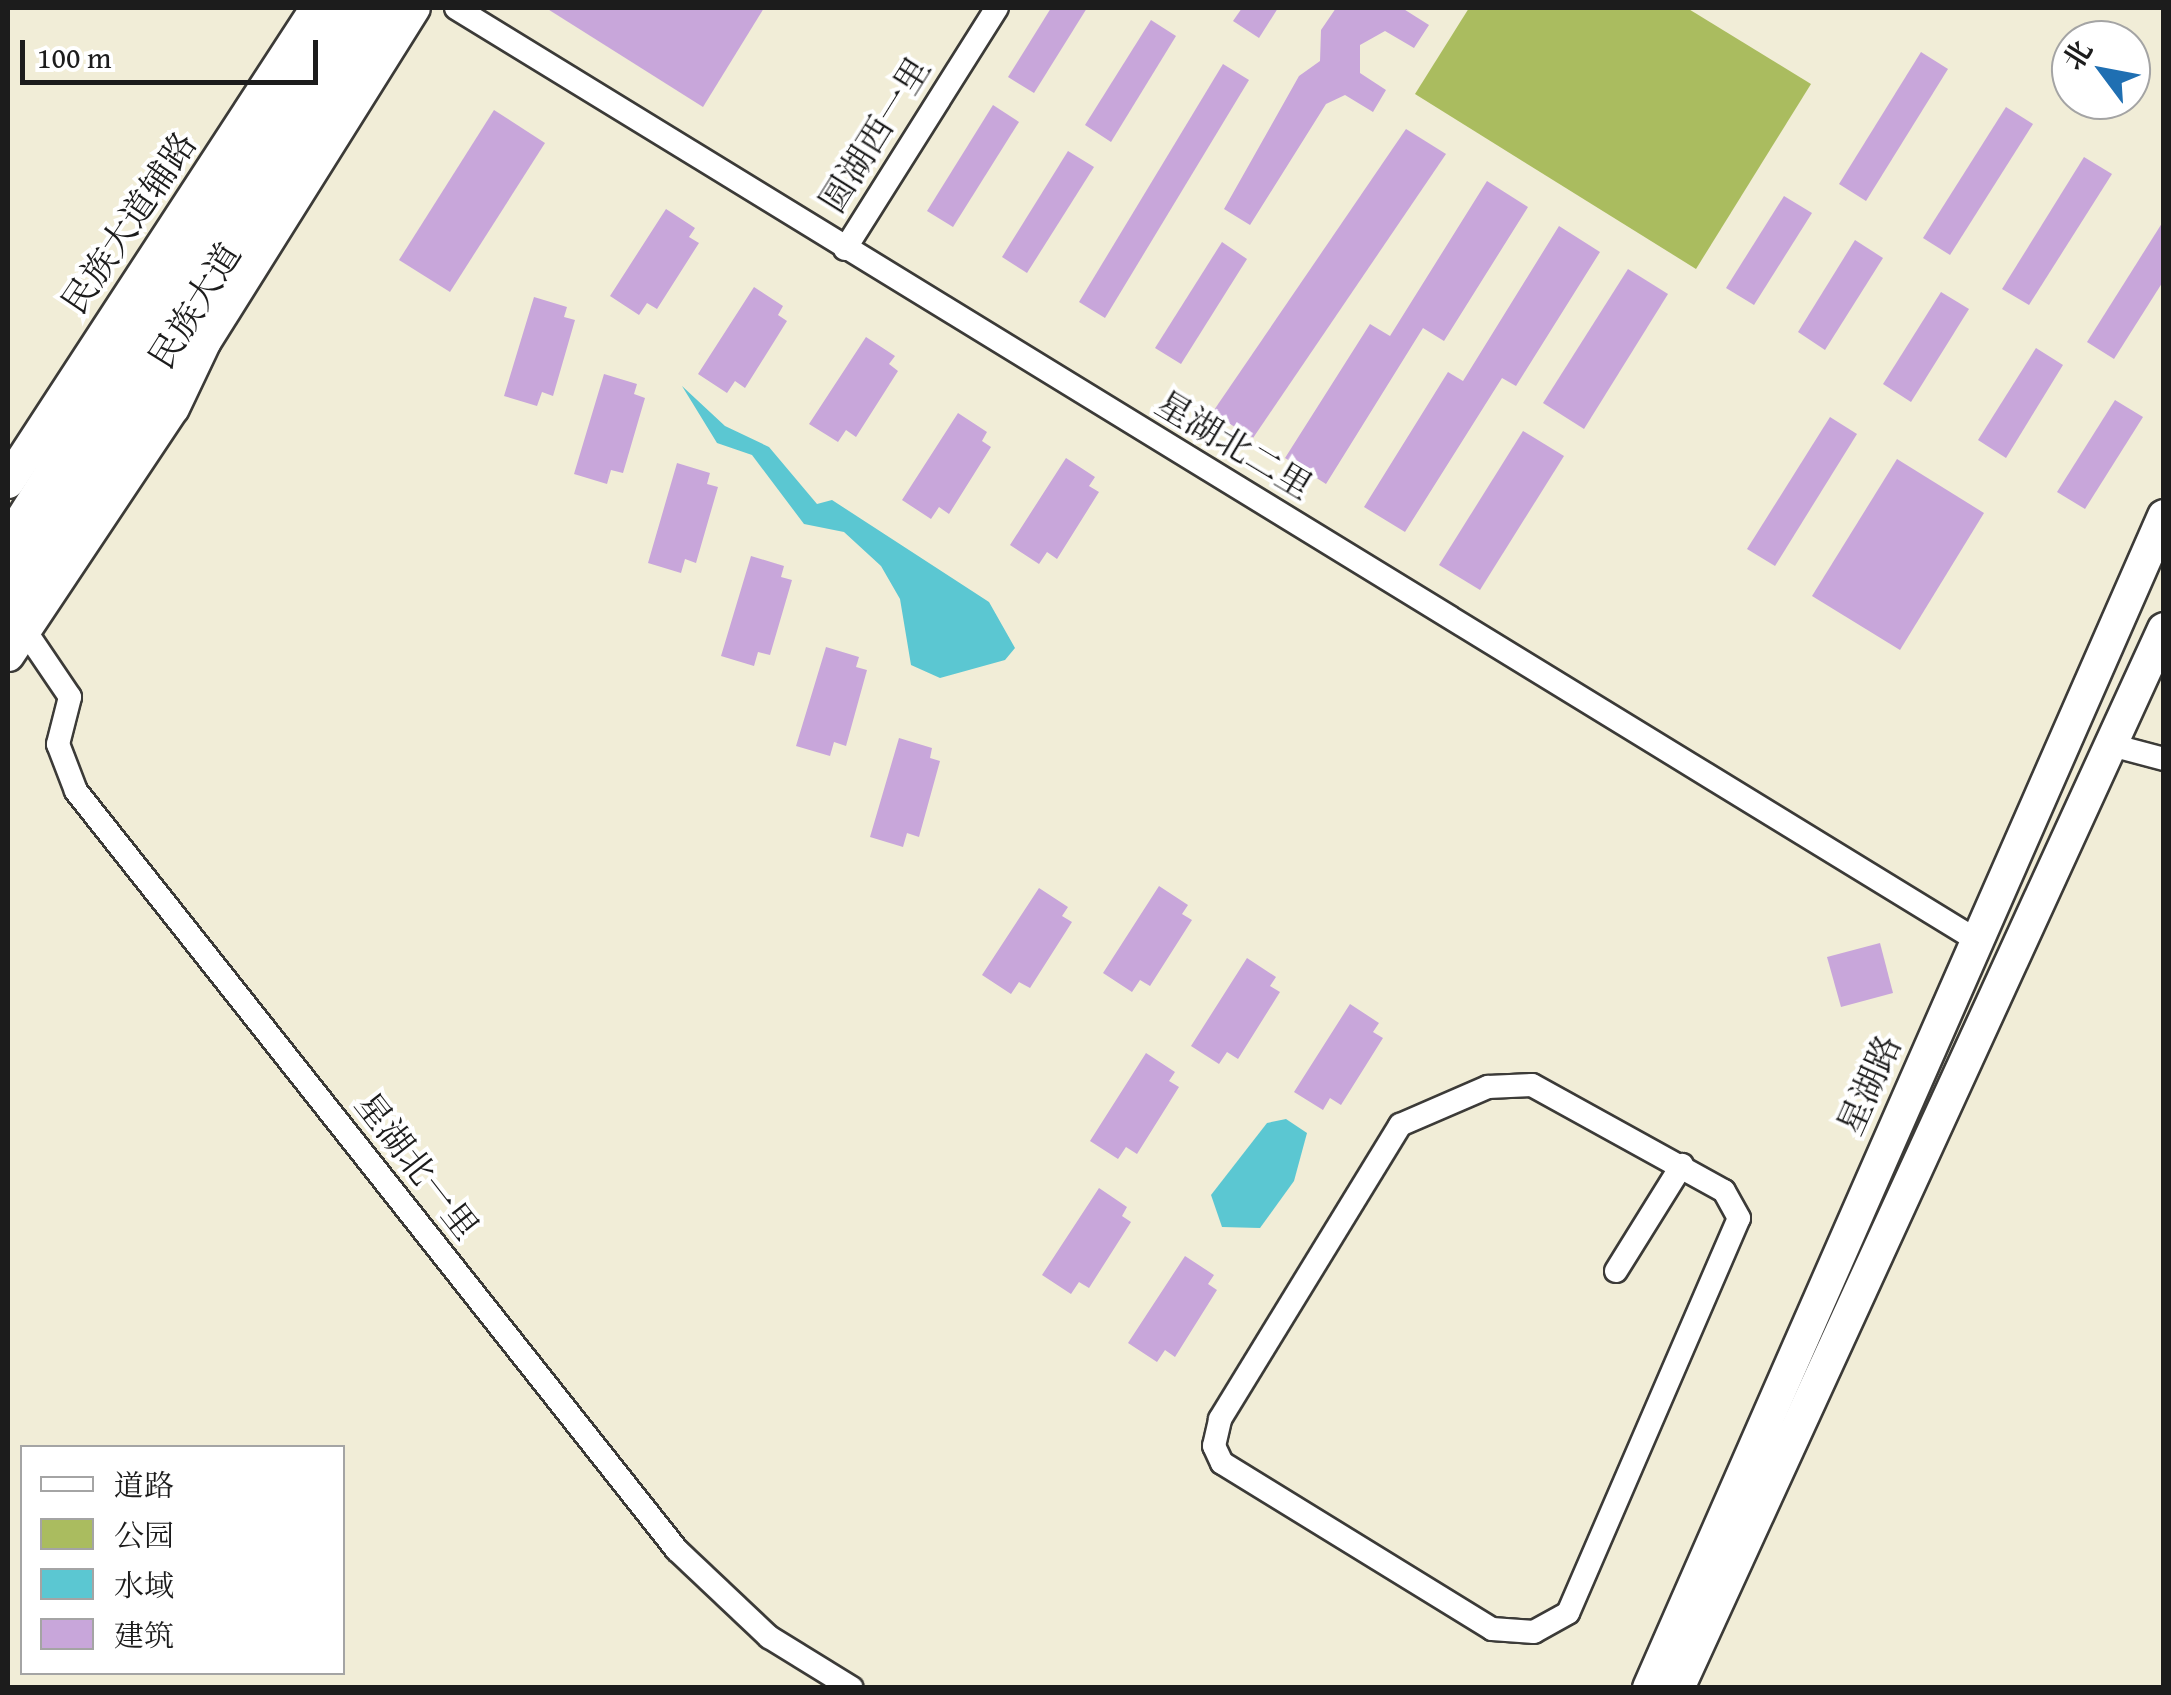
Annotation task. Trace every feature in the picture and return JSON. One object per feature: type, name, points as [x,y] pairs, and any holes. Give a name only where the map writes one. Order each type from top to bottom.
[{"type":"highway","name":"民族大道","points":[[8,549],[372,24]]},
{"type":"highway","name":"民族大道","points":[[13,630],[372,24]]},
{"type":"main road","name":"民族大道辅路","points":[[8,482],[316,8]]},
{"type":"main road","points":[[372,24],[414,8]]},
{"type":"main road","name":"星湖路","points":[[1649,1688],[2164,516]]},
{"type":"main road","points":[[1678,1688],[2164,629]]},
{"type":"street","name":"星湖北二里","points":[[456,8],[1976,940]]},
{"type":"street","name":"圆湖西一里","points":[[845,249],[997,8]]},
{"type":"street","name":"星湖北一里","points":[[13,630],[70,697],[58,744],[76,791],[677,1550],[769,1638],[852,1688]]},
{"type":"street","points":[[2111,745],[2164,759]]},
{"type":"street","points":[[1532,1086],[1682,1165],[1724,1190],[1739,1218],[1568,1613],[1534,1632],[1492,1629],[1222,1463],[1214,1446],[1220,1420],[1400,1125],[1488,1087],[1532,1086]]},
{"type":"street","points":[[1616,1270],[1682,1165]]},
{"type":"green space","points":[[1469,8],[1687,8],[1811,84],[1696,269],[1415,94]]},
{"type":"water","points":[[682,386],[725,426],[769,447],[817,504],[832,500],[989,602],[1015,648],[1005,660],[940,678],[911,665],[900,599],[881,566],[844,532],[804,524],[752,455],[717,443]]},
{"type":"water","points":[[1286,1119],[1307,1133],[1294,1181],[1260,1228],[1222,1227],[1211,1195],[1267,1123]]},
{"type":"building","points":[[546,8],[764,8],[703,107]]},
{"type":"building","points":[[1051,8],[1087,8],[1034,93],[1008,77]]},
{"type":"building","points":[[1242,8],[1278,8],[1259,38],[1233,21]]},
{"type":"building","points":[[1336,8],[1402,8],[1429,25],[1414,48],[1385,31],[1360,45],[1360,73],[1386,90],[1373,112],[1345,95],[1326,104],[1250,225],[1224,209],[1299,76],[1320,61],[1321,30]]},
{"type":"building","points":[[1151,20],[1176,36],[1111,142],[1085,125]]},
{"type":"building","points":[[1921,52],[1948,69],[1866,201],[1839,184]]},
{"type":"building","points":[[1223,64],[1249,80],[1105,318],[1079,302]]},
{"type":"building","points":[[993,105],[1019,122],[953,227],[927,211]]},
{"type":"building","points":[[2006,107],[2033,124],[1950,255],[1923,238]]},
{"type":"building","points":[[494,110],[545,143],[450,292],[399,260]]},
{"type":"building","points":[[1406,129],[1446,154],[1253,438],[1212,413]]},
{"type":"building","points":[[1068,151],[1094,167],[1027,273],[1002,257]]},
{"type":"building","points":[[2084,157],[2112,174],[2029,305],[2002,289]]},
{"type":"building","points":[[1487,181],[1528,207],[1444,341],[1423,328],[1326,484],[1285,458],[1370,324],[1390,336]]},
{"type":"building","points":[[1784,196],[1812,213],[1754,305],[1726,288]]},
{"type":"building","points":[[666,209],[695,228],[689,237],[699,243],[657,309],[647,303],[639,315],[610,296]]},
{"type":"building","points":[[2164,220],[2164,280],[2114,359],[2087,342]]},
{"type":"building","points":[[1559,226],[1600,252],[1516,386],[1502,378],[1405,532],[1364,507],[1448,372],[1463,381]]},
{"type":"building","points":[[1855,240],[1883,258],[1825,350],[1798,332]]},
{"type":"building","points":[[1222,242],[1247,259],[1181,364],[1155,348]]},
{"type":"building","points":[[1628,269],[1668,294],[1584,429],[1543,403]]},
{"type":"building","points":[[754,287],[783,306],[778,315],[787,321],[745,388],[735,381],[727,393],[698,374]]},
{"type":"building","points":[[1941,292],[1969,309],[1911,402],[1883,384]]},
{"type":"building","points":[[534,297],[567,307],[564,317],[575,320],[553,396],[542,392],[537,406],[504,396]]},
{"type":"building","points":[[866,337],[895,356],[889,364],[898,371],[856,437],[846,430],[838,442],[809,424]]},
{"type":"building","points":[[2036,348],[2063,365],[2006,458],[1978,440]]},
{"type":"building","points":[[604,374],[637,384],[634,394],[645,398],[623,473],[611,470],[607,484],[574,474]]},
{"type":"building","points":[[2115,400],[2143,417],[2085,509],[2057,492]]},
{"type":"building","points":[[958,413],[987,432],[982,441],[991,447],[949,514],[939,507],[931,519],[902,500]]},
{"type":"building","points":[[1830,417],[1857,434],[1775,566],[1747,549]]},
{"type":"building","points":[[1523,431],[1564,456],[1480,590],[1439,565]]},
{"type":"building","points":[[1066,458],[1095,477],[1089,486],[1099,492],[1057,559],[1047,552],[1039,564],[1010,545]]},
{"type":"building","points":[[1897,459],[1984,513],[1900,650],[1812,596]]},
{"type":"building","points":[[677,463],[710,473],[707,484],[718,487],[696,563],[685,559],[681,573],[648,563]]},
{"type":"building","points":[[751,556],[784,566],[781,577],[792,580],[770,655],[758,652],[754,666],[721,656]]},
{"type":"building","points":[[826,647],[859,657],[856,667],[867,670],[846,746],[834,742],[830,756],[796,746]]},
{"type":"building","points":[[899,738],[932,748],[930,758],[940,761],[919,837],[907,833],[903,847],[870,837]]},
{"type":"building","points":[[1159,886],[1188,905],[1182,914],[1192,920],[1150,986],[1140,980],[1132,992],[1103,973]]},
{"type":"building","points":[[1039,888],[1068,907],[1062,916],[1072,922],[1030,988],[1019,982],[1011,994],[982,975]]},
{"type":"building","points":[[1880,943],[1893,993],[1841,1007],[1827,957]]},
{"type":"building","points":[[1247,958],[1276,977],[1270,986],[1280,992],[1238,1059],[1227,1052],[1219,1064],[1191,1046]]},
{"type":"building","points":[[1350,1004],[1379,1023],[1373,1032],[1383,1038],[1341,1105],[1330,1098],[1323,1110],[1294,1092]]},
{"type":"building","points":[[1146,1053],[1175,1072],[1169,1081],[1179,1087],[1137,1154],[1126,1147],[1118,1159],[1090,1141]]},
{"type":"building","points":[[1099,1188],[1127,1207],[1122,1216],[1131,1222],[1089,1288],[1079,1282],[1071,1294],[1042,1275]]},
{"type":"building","points":[[1185,1256],[1214,1275],[1208,1284],[1217,1290],[1175,1357],[1165,1350],[1157,1362],[1128,1343]]}]
